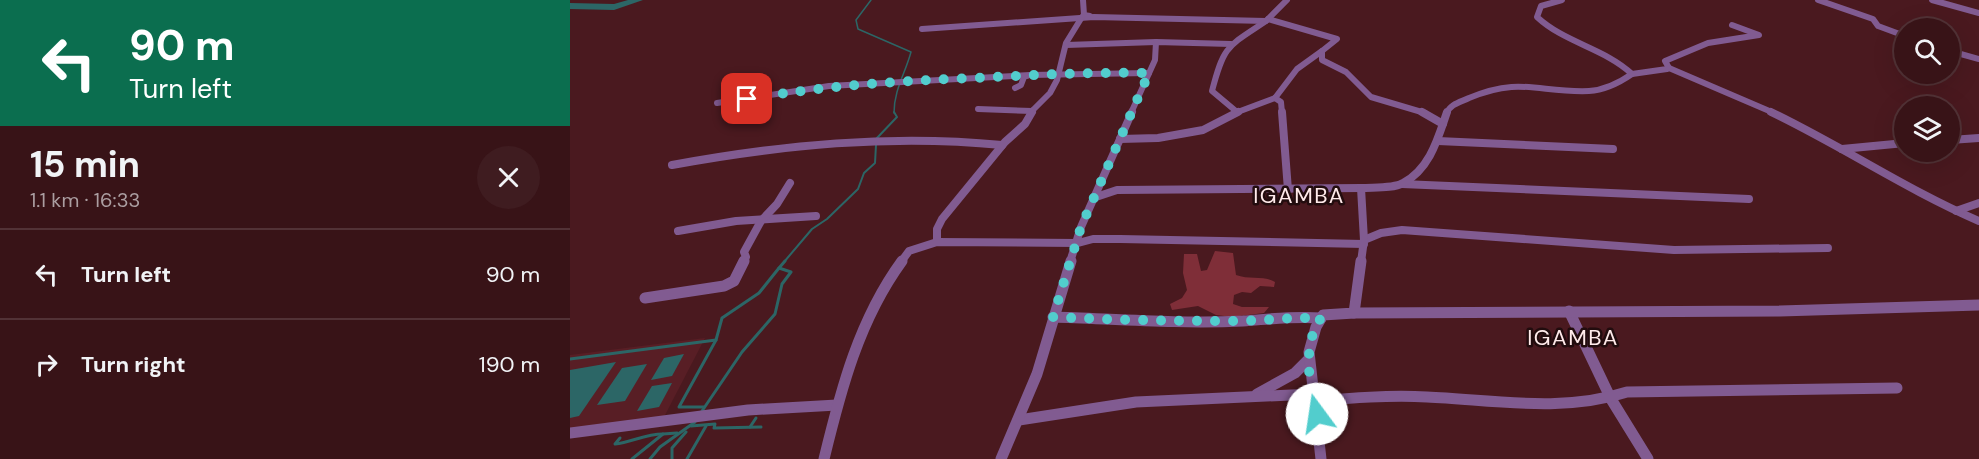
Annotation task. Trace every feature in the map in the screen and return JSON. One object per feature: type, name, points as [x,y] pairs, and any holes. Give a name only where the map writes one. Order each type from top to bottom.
[{"type":"street","points":[[937,242],[937,230],[942,219],[1002,145],[1021,129],[1032,111],[1050,93],[1066,45],[1082,17],[1083,0]]},
{"type":"street","points":[[1237,112],[1212,91],[1221,57],[1231,44],[1267,20],[1287,0]]},
{"type":"street","points":[[1562,0],[1541,6],[1537,17],[1549,28],[1620,65],[1632,74]]},
{"type":"street","points":[[1818,0],[1874,19],[1878,26],[1894,32]]},
{"type":"street","points":[[1932,0],[1979,13]]},
{"type":"street","points":[[922,29],[1082,17],[1267,20],[1337,39],[1297,69],[1275,98],[1237,112],[1203,130],[1186,134],[1120,139]]},
{"type":"street","points":[[1669,68],[1665,61],[1695,47],[1759,35],[1732,25]]},
{"type":"street","points":[[1066,45],[1156,42],[1231,44]]},
{"type":"street","points":[[1001,459],[1038,374],[1081,227],[1155,60],[1156,42]]},
{"type":"street","points":[[1322,51],[1322,60],[1346,72],[1371,97],[1423,112],[1443,124]]},
{"type":"street","points":[[1960,54],[1979,59]]},
{"type":"street","points":[[1402,184],[1429,159],[1453,105],[1502,86],[1532,86],[1589,92],[1618,84],[1632,74],[1669,68],[1741,97],[1979,221]]},
{"type":"street","points":[[717,103],[829,86],[905,80],[1149,73]]},
{"type":"street","points":[[1016,88],[1021,85],[1024,76],[1030,75]]},
{"type":"street","points":[[1275,98],[1281,102],[1288,190]]},
{"type":"street","points":[[978,109],[1032,111]]},
{"type":"street","points":[[672,165],[796,144],[881,138],[933,138],[1002,145]]},
{"type":"street","points":[[1960,139],[1979,138]]},
{"type":"street","points":[[1438,141],[1613,150]]},
{"type":"street","points":[[1842,149],[1894,144]]},
{"type":"street","points":[[645,298],[724,285],[734,281],[746,257],[744,252],[761,221],[777,204],[790,183]]},
{"type":"street","points":[[1100,185],[1117,190],[1288,190],[1361,188],[1402,184],[1749,199]]},
{"type":"street","points":[[1354,313],[1364,242],[1361,188]]},
{"type":"street","points":[[1096,197],[1117,190]]},
{"type":"street","points":[[1956,211],[1979,203]]},
{"type":"street","points":[[678,231],[736,221],[816,216]]},
{"type":"street","points":[[824,459],[837,405],[860,334],[886,283],[909,251],[937,242],[1078,243],[1093,239],[1120,239],[1364,242],[1381,232],[1402,230],[1674,250],[1828,248]]},
{"type":"street","points":[[1320,459],[1309,382],[1309,359],[1315,327],[1323,315],[1569,311],[1780,311],[1979,305]]},
{"type":"street","points":[[1569,311],[1611,399],[1648,459]]},
{"type":"street","points":[[1053,317],[1165,321],[1243,321],[1285,316],[1321,318]]},
{"type":"street","points":[[1247,398],[1268,390],[1295,373],[1309,359]]},
{"type":"street","points":[[1019,420],[1136,402],[1387,396],[1568,403],[1611,399],[1627,392],[1897,388]]},
{"type":"street","points":[[570,433],[748,410],[837,405]]},
{"type":"shaded area","points":[[1215,251],[1233,253],[1236,275],[1275,282],[1274,287],[1260,286],[1251,293],[1242,292],[1234,295],[1233,304],[1242,307],[1269,307],[1264,313],[1232,317],[1216,315],[1198,306],[1172,310],[1170,304],[1182,298],[1187,290],[1183,273],[1184,254],[1197,254],[1201,271],[1207,270]]},
{"type":"shaded area","points":[[705,338],[664,417],[570,430],[570,355]]},
{"type":"water","points":[[684,354],[672,376],[651,380],[664,358]]},
{"type":"water","points":[[616,362],[579,416],[570,418],[570,370]]},
{"type":"water","points":[[647,364],[625,401],[597,405],[622,368]]},
{"type":"water","points":[[672,383],[659,407],[637,411],[652,386]]},
{"type":"waterway","points":[[570,6],[614,7],[638,0]]},
{"type":"waterway","points":[[871,0],[856,20],[858,29],[911,52],[898,89],[894,112]]},
{"type":"waterway","points":[[876,139],[897,117],[894,112]]},
{"type":"waterway","points":[[784,262],[812,229],[827,219],[858,189],[864,173],[875,163],[876,145]]},
{"type":"waterway","points":[[779,268],[785,261]]},
{"type":"waterway","points":[[702,411],[742,352],[775,314],[782,284],[791,272],[779,268]]},
{"type":"waterway","points":[[716,340],[722,318],[759,293],[779,268]]},
{"type":"waterway","points":[[570,359],[716,340]]},
{"type":"waterway","points":[[704,407],[679,407],[716,340]]},
{"type":"waterway","points":[[750,427],[756,418]]},
{"type":"waterway","points":[[650,459],[660,447],[695,422]]},
{"type":"waterway","points":[[691,426],[715,424],[714,428],[761,427]]},
{"type":"waterway","points":[[687,459],[706,426]]},
{"type":"waterway","points":[[672,459],[672,448],[686,432]]},
{"type":"waterway","points":[[663,434],[677,433]]},
{"type":"waterway","points":[[620,438],[615,444],[663,434]]},
{"type":"waterway","points":[[632,459],[663,434]]},
{"type":"district","name":"IGAMBA","points":[[1299,195]]},
{"type":"district","name":"IGAMBA","points":[[1573,337]]},
{"type":"route","points":[[747,99],[829,86],[876,82],[1074,72],[1149,73],[1081,227],[1078,243],[1053,317],[1165,321],[1243,321],[1285,316],[1321,318],[1315,327],[1309,359],[1309,382],[1317,414]]}]
